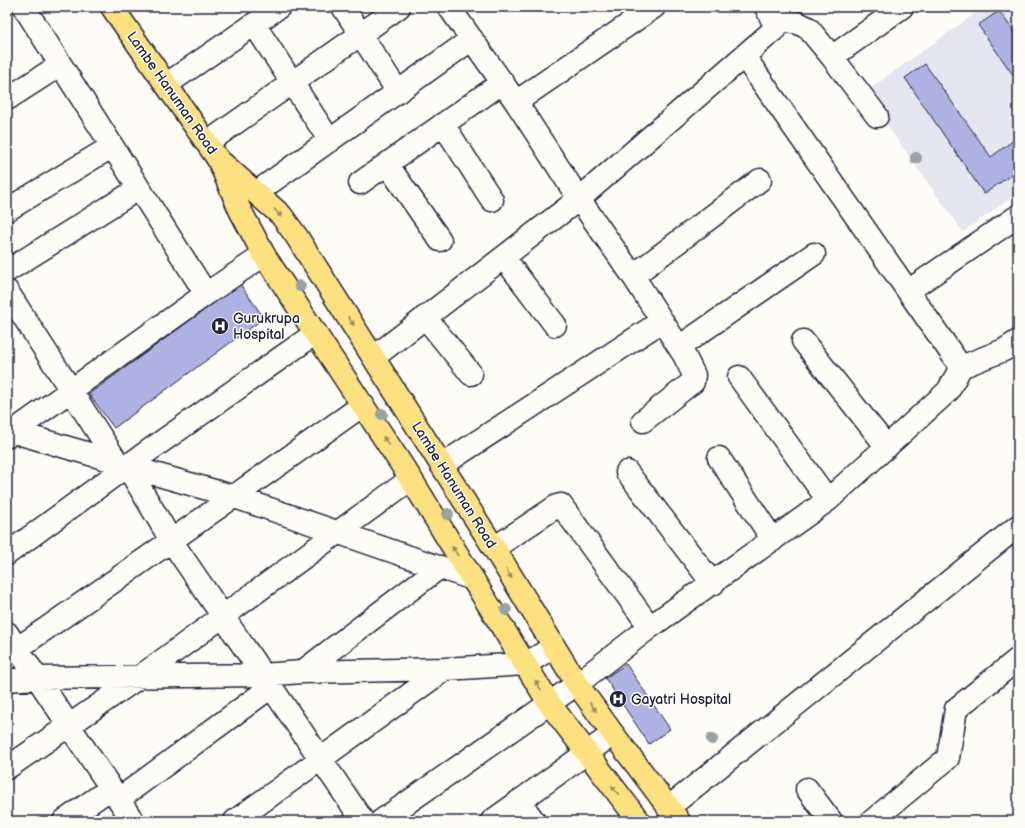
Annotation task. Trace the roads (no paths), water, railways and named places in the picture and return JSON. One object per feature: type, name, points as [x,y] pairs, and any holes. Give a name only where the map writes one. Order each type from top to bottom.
[{"type":"main road","name":"Lambe Hanuman Road","points":[[112,7],[213,151],[240,210],[264,255],[411,478],[550,703],[586,754],[638,821]]},
{"type":"main road","name":"Lambe Hanuman Road","points":[[213,151],[281,215],[297,237],[494,548],[577,684],[674,814]]},
{"type":"street","points":[[24,7],[111,147],[206,294]]},
{"type":"street","points":[[167,84],[279,7]]},
{"type":"street","points":[[343,7],[398,92]]},
{"type":"street","points":[[213,151],[291,82],[399,7]]},
{"type":"street","points":[[516,102],[654,7]]},
{"type":"street","points":[[832,57],[902,7]]},
{"type":"street","points":[[458,10],[472,39],[503,82],[579,199],[633,276],[679,347],[694,375],[693,382],[643,421]]},
{"type":"street","points":[[769,13],[803,25],[832,57],[877,116]]},
{"type":"street","points":[[374,357],[579,199],[744,56],[776,28],[769,13]]},
{"type":"street","points":[[254,24],[330,141]]},
{"type":"street","points":[[257,192],[472,39]]},
{"type":"street","points":[[744,56],[961,367]]},
{"type":"street","points":[[7,99],[60,65]]},
{"type":"street","points":[[360,183],[503,82]]},
{"type":"street","points":[[442,124],[492,200]]},
{"type":"street","points":[[7,210],[111,147]]},
{"type":"street","points":[[386,164],[440,240]]},
{"type":"street","points":[[633,276],[760,180]]},
{"type":"street","points":[[7,270],[138,189]]},
{"type":"street","points":[[908,291],[1018,216]]},
{"type":"street","points":[[679,347],[814,254]]},
{"type":"street","points":[[9,433],[71,391],[206,294],[264,255]]},
{"type":"street","points":[[504,258],[555,325]]},
{"type":"street","points":[[7,291],[71,391],[122,464],[172,542],[363,821]]},
{"type":"street","points":[[425,317],[471,374]]},
{"type":"street","points":[[442,465],[662,321]]},
{"type":"street","points":[[7,554],[122,464],[316,333]]},
{"type":"street","points":[[803,341],[887,446]]},
{"type":"street","points":[[381,821],[577,684],[650,627],[713,584],[828,500],[948,391],[961,367],[1009,348],[1018,341]]},
{"type":"street","points":[[740,377],[828,500]]},
{"type":"street","points":[[133,821],[12,641],[172,542],[232,496],[363,405]]},
{"type":"street","points":[[9,433],[232,496],[473,579]]},
{"type":"street","points":[[719,458],[773,540]]},
{"type":"street","points":[[627,472],[713,584]]},
{"type":"street","points":[[7,768],[141,676],[411,478]]},
{"type":"street","points":[[494,548],[558,506],[562,505],[650,627]]},
{"type":"street","points":[[674,814],[1018,526]]},
{"type":"street","points":[[302,672],[440,567]]},
{"type":"street","points":[[7,680],[141,676],[267,681],[302,672],[445,669],[525,664],[554,647]]},
{"type":"street","points":[[872,821],[894,814],[948,758],[956,710],[1018,659]]},
{"type":"street","points":[[235,821],[445,669]]},
{"type":"street","points":[[64,821],[115,793],[267,681]]},
{"type":"street","points":[[492,821],[613,734]]},
{"type":"street","points":[[807,789],[831,821]]},
{"type":"street","points":[[519,801],[534,821]]},
{"type":"place","name":"Gurukrupa Hospital","points":[[220,326]]},
{"type":"place","name":"Gayatri Hospital","points":[[618,699]]}]
